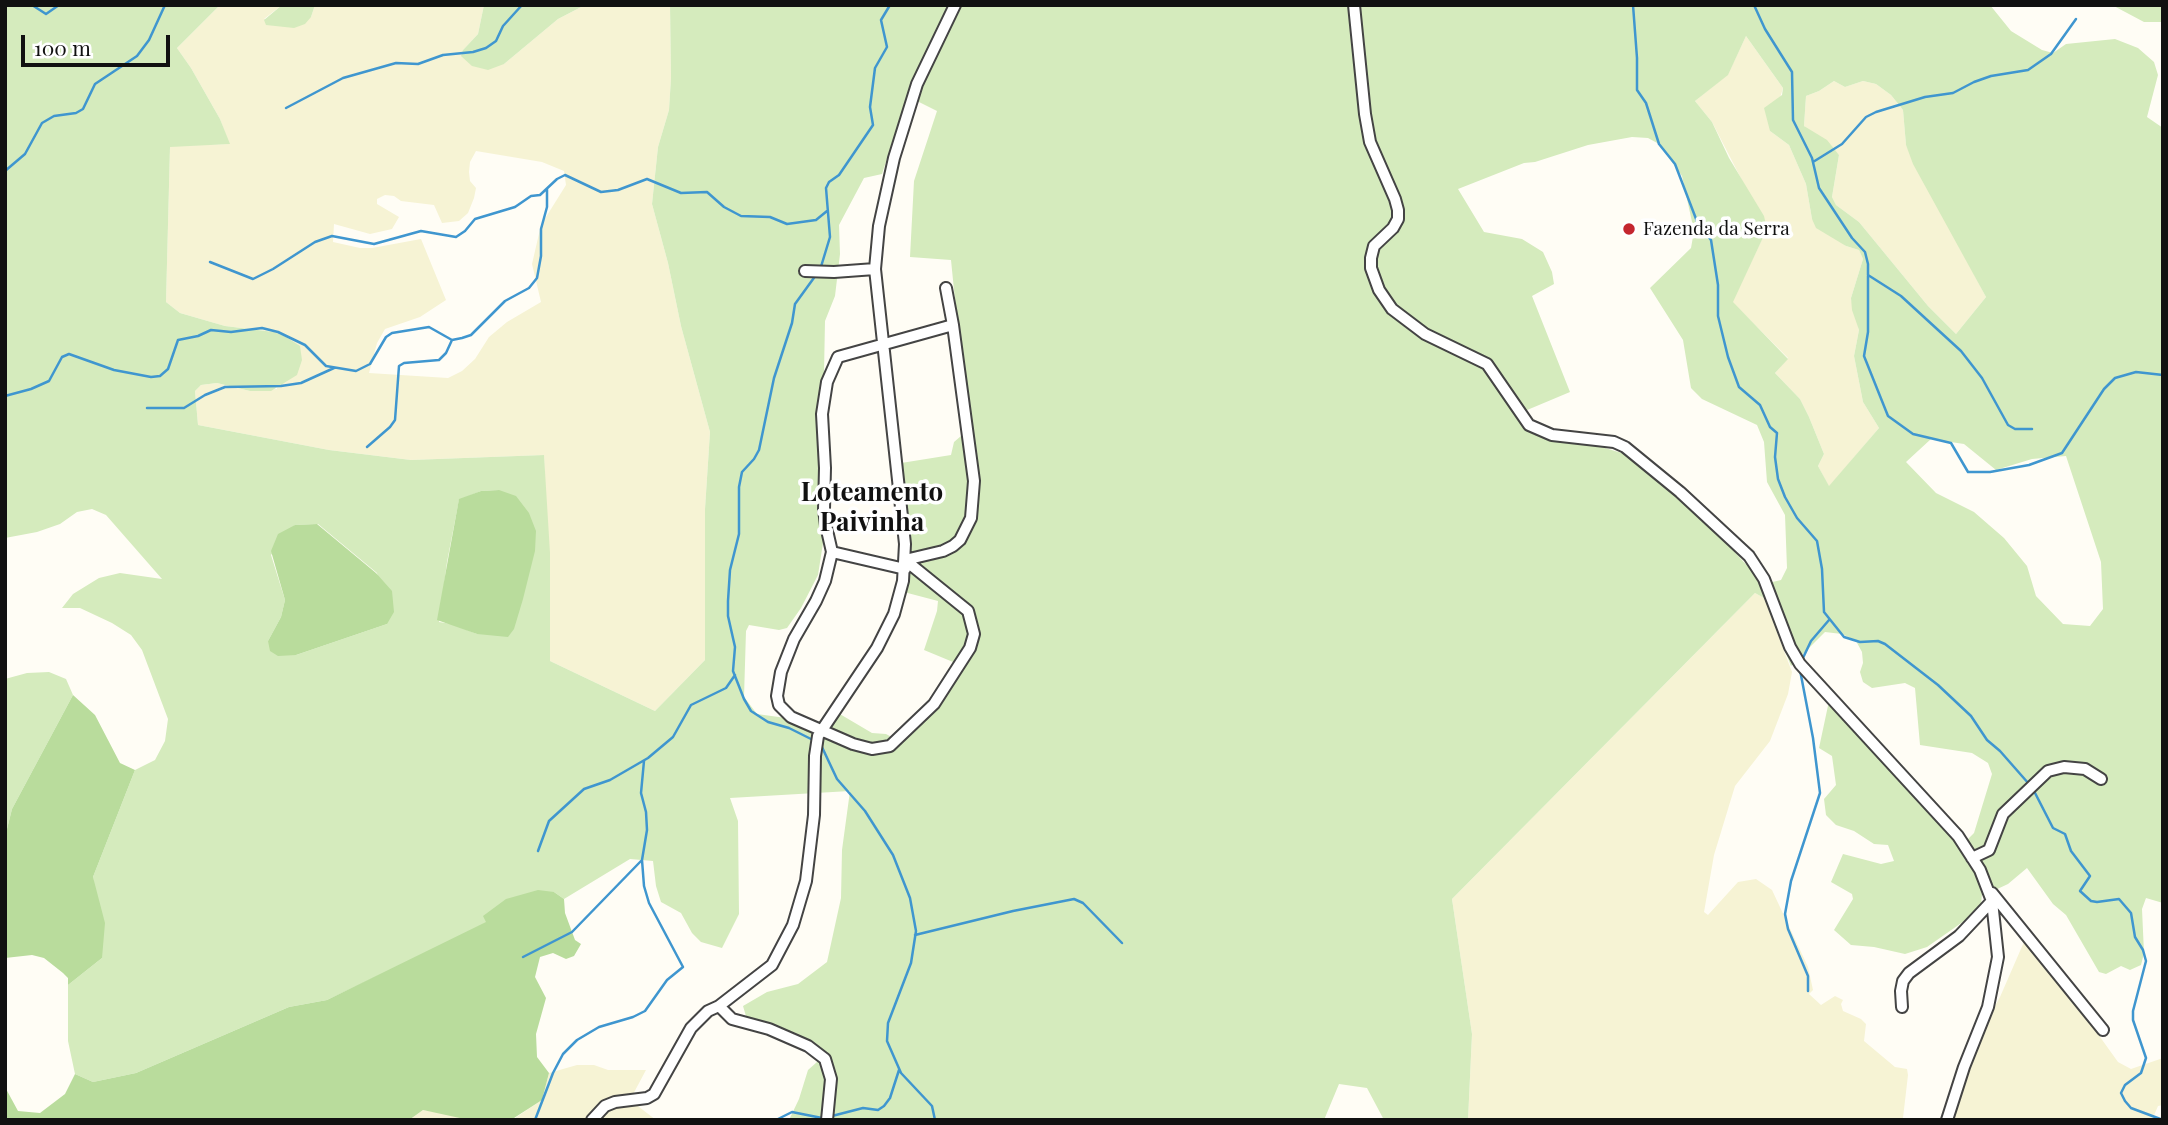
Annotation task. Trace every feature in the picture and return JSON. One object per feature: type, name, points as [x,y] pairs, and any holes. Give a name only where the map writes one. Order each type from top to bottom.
[{"type":"street","points":[[592,1120],[605,1106],[647,1098],[654,1094],[691,1028],[708,1012],[772,965],[793,925],[806,881],[814,815],[815,755],[821,730],[877,648],[894,614],[905,565],[875,269],[879,226],[894,158],[917,84],[955,5]]},
{"type":"street","points":[[1354,5],[1370,142],[1398,210],[1398,219],[1393,228],[1374,246],[1371,258],[1371,268],[1379,290],[1392,309],[1425,334],[1487,364],[1529,425],[1552,435],[1599,439],[1625,447],[1680,492],[1749,556],[1759,568],[1790,647],[1800,664],[1958,836],[1988,888],[2103,1030]]},
{"type":"street","points":[[805,271],[875,269]]},
{"type":"street","points":[[905,565],[953,546],[960,540],[971,518],[974,481],[946,288]]},
{"type":"street","points":[[832,552],[905,565],[968,611],[974,634],[970,648],[934,704],[890,746],[872,749],[853,744],[791,718],[779,705],[777,696],[781,672],[794,639],[825,581],[832,552],[825,526],[825,457],[822,428],[827,382],[838,357],[953,325]]},
{"type":"street","points":[[1972,858],[1989,850],[2003,814],[2048,771],[2064,767],[2085,769],[2101,779]]},
{"type":"street","points":[[1947,1120],[1984,1016],[1995,975],[1997,939],[1988,888]]},
{"type":"street","points":[[1902,1007],[1900,991],[1909,973],[1959,936],[1992,901]]},
{"type":"street","points":[[719,1006],[732,1019],[769,1029],[808,1046],[825,1059],[831,1079],[827,1120]]},
{"type":"shaded area","points":[[220,5],[282,5],[264,19],[311,17],[315,5],[484,5],[478,34],[463,50],[504,64],[558,19],[585,5],[670,5],[669,110],[658,147],[652,204],[710,432],[705,509],[705,660],[655,711],[550,661],[544,455],[411,460],[329,450],[198,425],[195,391],[201,385],[217,383],[250,391],[277,389],[274,332],[225,326],[180,313],[166,302],[170,146],[229,144],[220,119],[177,48]],"holes":[[[476,151],[542,162],[564,171],[566,185],[541,225],[532,264],[541,302],[507,322],[489,337],[475,359],[462,371],[448,378],[369,373],[377,343],[385,329],[420,317],[446,300],[421,239],[360,248],[333,242],[334,224],[370,234],[392,229],[399,217],[377,204],[377,199],[385,195],[394,196],[401,201],[434,205],[442,223],[459,221],[468,213],[474,198],[476,188],[470,181],[469,172],[470,162]]]},
{"type":"shaded area","points":[[1746,36],[1783,88],[1770,131],[1789,145],[1806,184],[1812,219],[1846,246],[1859,250],[1863,259],[1851,298],[1859,330],[1854,356],[1863,402],[1879,428],[1829,487],[1818,466],[1824,454],[1809,417],[1800,399],[1775,373],[1788,358],[1732,302],[1767,229],[1712,122],[1695,101],[1728,74]]},
{"type":"shaded area","points":[[1834,81],[1845,87],[1863,81],[1876,84],[1891,95],[1903,110],[1906,145],[1986,297],[1956,334],[1928,306],[1859,222],[1836,205],[1832,197],[1839,155],[1804,126],[1806,96]]},
{"type":"shaded area","points":[[1755,593],[1764,598],[1792,672],[1788,694],[1770,741],[1735,786],[1714,855],[1704,912],[1708,915],[1738,882],[1756,879],[1772,890],[1808,967],[1813,990],[1809,994],[1821,1005],[1835,996],[1843,1000],[1843,1011],[1866,1024],[1864,1041],[1895,1067],[1907,1069],[1903,1118],[1468,1120],[1472,1034],[1452,899]]},
{"type":"shaded area","points":[[2027,935],[2118,1062],[2131,1069],[2163,1058],[2163,1105],[2158,1106],[2152,1120],[1943,1120],[1976,1040],[2000,997]]},
{"type":"shaded area","points":[[577,1065],[594,1065],[608,1070],[646,1070],[630,1100],[656,1120],[508,1120],[542,1100],[549,1073]]},
{"type":"shaded area","points":[[423,1110],[448,1114],[469,1120],[409,1120]]},
{"type":"green space","points":[[5,5],[220,5],[177,48],[220,119],[230,144],[170,147],[166,302],[180,313],[225,326],[274,332],[286,337],[300,346],[302,360],[297,375],[271,391],[250,391],[217,383],[201,385],[195,391],[198,425],[329,450],[411,460],[544,455],[550,553],[550,661],[655,711],[705,660],[705,509],[710,432],[652,204],[658,147],[669,110],[670,5],[1990,5],[2011,31],[2042,50],[2053,53],[2066,44],[2115,39],[2138,48],[2154,62],[2158,75],[2147,117],[2163,128],[2163,903],[2146,898],[2142,909],[2144,953],[2141,965],[2130,970],[2121,966],[2106,974],[2099,972],[2066,915],[2053,904],[2027,868],[2008,884],[1993,891],[1964,843],[1974,833],[1992,774],[1988,763],[1972,753],[1920,745],[1915,688],[1905,683],[1872,688],[1863,682],[1860,672],[1862,652],[1856,641],[1842,634],[1825,632],[1791,666],[1764,598],[1755,593],[1452,899],[1472,1034],[1468,1120],[1384,1120],[1367,1088],[1339,1084],[1324,1120],[789,1120],[808,1070],[817,1062],[817,1051],[748,1023],[743,1006],[767,992],[798,984],[827,962],[841,898],[842,850],[850,791],[730,798],[738,821],[739,914],[722,948],[701,942],[692,933],[681,913],[661,902],[653,861],[630,859],[564,899],[554,892],[327,1000],[289,1007],[136,1073],[93,1082],[75,1074],[68,1041],[68,985],[102,958],[93,877],[135,770],[155,760],[165,741],[168,719],[142,650],[131,635],[80,608],[62,608],[73,594],[99,578],[120,573],[162,579],[106,515],[92,509],[77,512],[60,524],[37,532],[5,538]],"holes":[[[1746,36],[1783,88],[1782,95],[1764,108],[1770,131],[1789,145],[1806,184],[1816,228],[1846,246],[1859,250],[1863,259],[1851,298],[1859,330],[1854,356],[1863,402],[1879,428],[1829,486],[1818,466],[1824,454],[1809,417],[1800,399],[1775,373],[1788,359],[1733,302],[1767,229],[1764,216],[1729,158],[1712,122],[1695,101],[1728,75]],[[1834,81],[1845,87],[1863,81],[1876,84],[1891,95],[1903,110],[1906,145],[1913,164],[1986,297],[1956,334],[1928,306],[1859,222],[1836,205],[1832,197],[1839,155],[1827,140],[1804,126],[1806,96]],[[907,96],[937,111],[914,181],[910,257],[951,260],[968,430],[954,442],[951,455],[895,464],[902,521],[900,591],[938,601],[924,650],[953,662],[929,708],[901,742],[886,734],[872,733],[833,710],[815,728],[793,719],[757,714],[744,697],[746,631],[749,625],[779,630],[787,628],[818,575],[828,511],[825,321],[835,296],[840,254],[839,225],[864,178],[882,174]],[[1632,137],[1648,138],[1659,144],[1682,176],[1694,231],[1691,248],[1650,288],[1683,340],[1691,388],[1702,399],[1757,425],[1764,442],[1767,482],[1785,515],[1787,568],[1781,580],[1764,584],[1707,522],[1625,454],[1585,442],[1530,431],[1520,413],[1570,392],[1532,296],[1554,284],[1552,272],[1543,252],[1522,239],[1484,232],[1458,189],[1524,163],[1588,145]],[[1931,439],[1964,444],[1996,470],[2032,459],[2066,456],[2101,562],[2103,609],[2090,626],[2063,624],[2036,596],[2027,566],[2004,538],[1974,512],[1936,493],[1906,462]],[[499,490],[477,634],[439,622],[459,500],[481,491]],[[318,524],[377,573],[387,624],[296,655],[268,641],[281,617],[285,600],[271,555],[295,525]]]},
{"type":"green space","points":[[282,5],[315,5],[305,24],[294,28],[266,25],[264,20]]},
{"type":"green space","points":[[484,5],[585,5],[558,19],[504,64],[488,70],[472,66],[461,56],[478,34]]},
{"type":"green space","points":[[2112,5],[2163,5],[2163,22],[2144,22]]},
{"type":"green space","points":[[499,490],[516,496],[529,513],[536,531],[535,551],[523,599],[514,629],[508,637],[477,634],[437,620],[459,499],[481,491]]},
{"type":"green space","points":[[317,524],[376,573],[392,591],[394,612],[387,624],[296,655],[278,656],[270,651],[268,641],[281,617],[285,600],[271,551],[278,534],[295,525]]},
{"type":"green space","points":[[49,672],[66,679],[73,695],[12,809],[5,837],[5,679],[27,673]]},
{"type":"green space","points":[[73,695],[95,715],[120,763],[135,770],[93,877],[105,923],[102,958],[68,985],[68,978],[44,958],[32,955],[5,958],[5,837],[12,809]]},
{"type":"green space","points":[[1829,701],[1960,847],[1976,874],[1982,894],[1977,912],[1927,947],[1905,954],[1851,945],[1834,930],[1853,899],[1852,894],[1831,882],[1843,854],[1881,864],[1894,861],[1888,845],[1874,844],[1854,831],[1836,825],[1826,815],[1824,799],[1836,785],[1832,756],[1819,748]]},
{"type":"green space","points":[[538,890],[554,892],[564,899],[565,913],[575,940],[581,944],[574,956],[566,959],[553,953],[540,957],[535,977],[546,998],[536,1034],[537,1057],[549,1073],[542,1100],[514,1118],[469,1120],[423,1110],[409,1120],[5,1120],[5,1087],[18,1111],[40,1113],[65,1094],[75,1074],[93,1082],[136,1073],[289,1007],[327,1000],[486,922],[483,916],[506,899]]},
{"type":"waterway","points":[[32,5],[46,14],[59,5]]},
{"type":"waterway","points":[[5,171],[25,154],[42,123],[54,116],[76,113],[83,109],[95,84],[137,56],[149,40],[165,5]]},
{"type":"waterway","points":[[286,108],[343,78],[396,63],[418,64],[443,55],[486,48],[496,41],[503,26],[522,5]]},
{"type":"waterway","points":[[820,270],[830,237],[826,188],[829,182],[839,175],[873,125],[870,107],[875,68],[887,47],[881,20],[890,5]]},
{"type":"waterway","points":[[1633,5],[1637,90],[1646,103],[1659,144],[1675,164],[1698,224],[1711,240],[1718,285],[1718,316],[1728,357],[1739,387],[1760,405],[1770,427],[1777,433],[1775,457],[1778,479],[1797,518],[1817,541],[1822,569],[1824,612],[1844,637],[1860,642],[1878,641],[1885,644],[1938,685],[1971,716],[1987,740],[2029,784]]},
{"type":"waterway","points":[[1754,5],[1765,29],[1792,72],[1793,120],[1812,158],[1819,188],[1852,238],[1865,252],[1868,264],[1868,332],[1864,356],[1888,416],[1913,434],[1951,443],[1968,472],[1990,472],[2029,465],[2062,453],[2104,389],[2115,378],[2136,372],[2163,375]]},
{"type":"waterway","points":[[1813,162],[1842,144],[1866,117],[1876,112],[1925,97],[1953,93],[1991,76],[2028,70],[2051,54],[2076,19]]},
{"type":"waterway","points":[[210,262],[253,279],[315,242],[332,236],[374,244],[421,231],[456,237],[475,219],[515,207],[531,196],[540,195],[565,175],[601,192],[618,190],[647,179],[681,193],[707,192],[724,207],[741,216],[770,217],[787,224],[816,220],[827,211]]},
{"type":"waterway","points":[[5,396],[49,381],[62,357],[69,354],[114,370],[151,377],[160,376],[168,369],[178,340],[211,330],[231,332],[262,328],[278,332],[305,345],[326,366],[356,371],[370,364],[386,337],[392,333],[429,327],[452,340],[471,335],[505,301],[529,288],[537,278],[547,189]]},
{"type":"waterway","points":[[815,741],[789,728],[768,722],[751,711],[733,671],[735,647],[728,616],[728,601],[730,570],[739,534],[739,487],[742,472],[759,450],[774,378],[792,323],[795,304],[816,275]]},
{"type":"waterway","points":[[1868,275],[1901,296],[1961,351],[1982,378],[2008,425],[2015,429],[2032,429]]},
{"type":"waterway","points":[[367,447],[395,420],[399,366],[404,363],[439,360],[452,340]]},
{"type":"waterway","points":[[147,408],[184,408],[225,387],[301,383],[334,368]]},
{"type":"waterway","points":[[1802,660],[1811,641],[1829,620]]},
{"type":"waterway","points":[[1800,670],[1820,793],[1791,881],[1785,914],[1788,929],[1808,976],[1808,991]]},
{"type":"waterway","points":[[538,851],[549,821],[584,789],[610,780],[648,758],[673,737],[691,705],[726,688],[735,675]]},
{"type":"waterway","points":[[821,745],[837,779],[865,811],[893,855],[910,898],[916,931],[911,963],[888,1023],[887,1041],[901,1073],[932,1106],[935,1120]]},
{"type":"waterway","points":[[535,1120],[563,1054],[577,1040],[599,1027],[645,1011],[667,980],[683,967],[649,903],[644,886],[642,860],[647,830],[641,793],[644,761]]},
{"type":"waterway","points":[[2033,789],[2053,828],[2065,834],[2071,851],[2090,876],[2080,891],[2091,901],[2119,899],[2131,913],[2135,937],[2146,961],[2133,1011],[2133,1020],[2146,1058],[2141,1073],[2125,1085],[2121,1093],[2131,1108],[2163,1120]]},
{"type":"waterway","points":[[523,957],[572,932],[641,861]]},
{"type":"waterway","points":[[915,935],[1074,899],[1083,903],[1122,943]]},
{"type":"waterway","points":[[832,1116],[863,1108],[878,1110],[884,1106],[890,1098],[899,1070]]},
{"type":"waterway","points":[[776,1120],[792,1112],[822,1118]]},
{"type":"place","name":"Fazenda da Serra","points":[[1629,229]]},
{"type":"district","name":"Loteamento Paivinha","points":[[872,508]]}]
